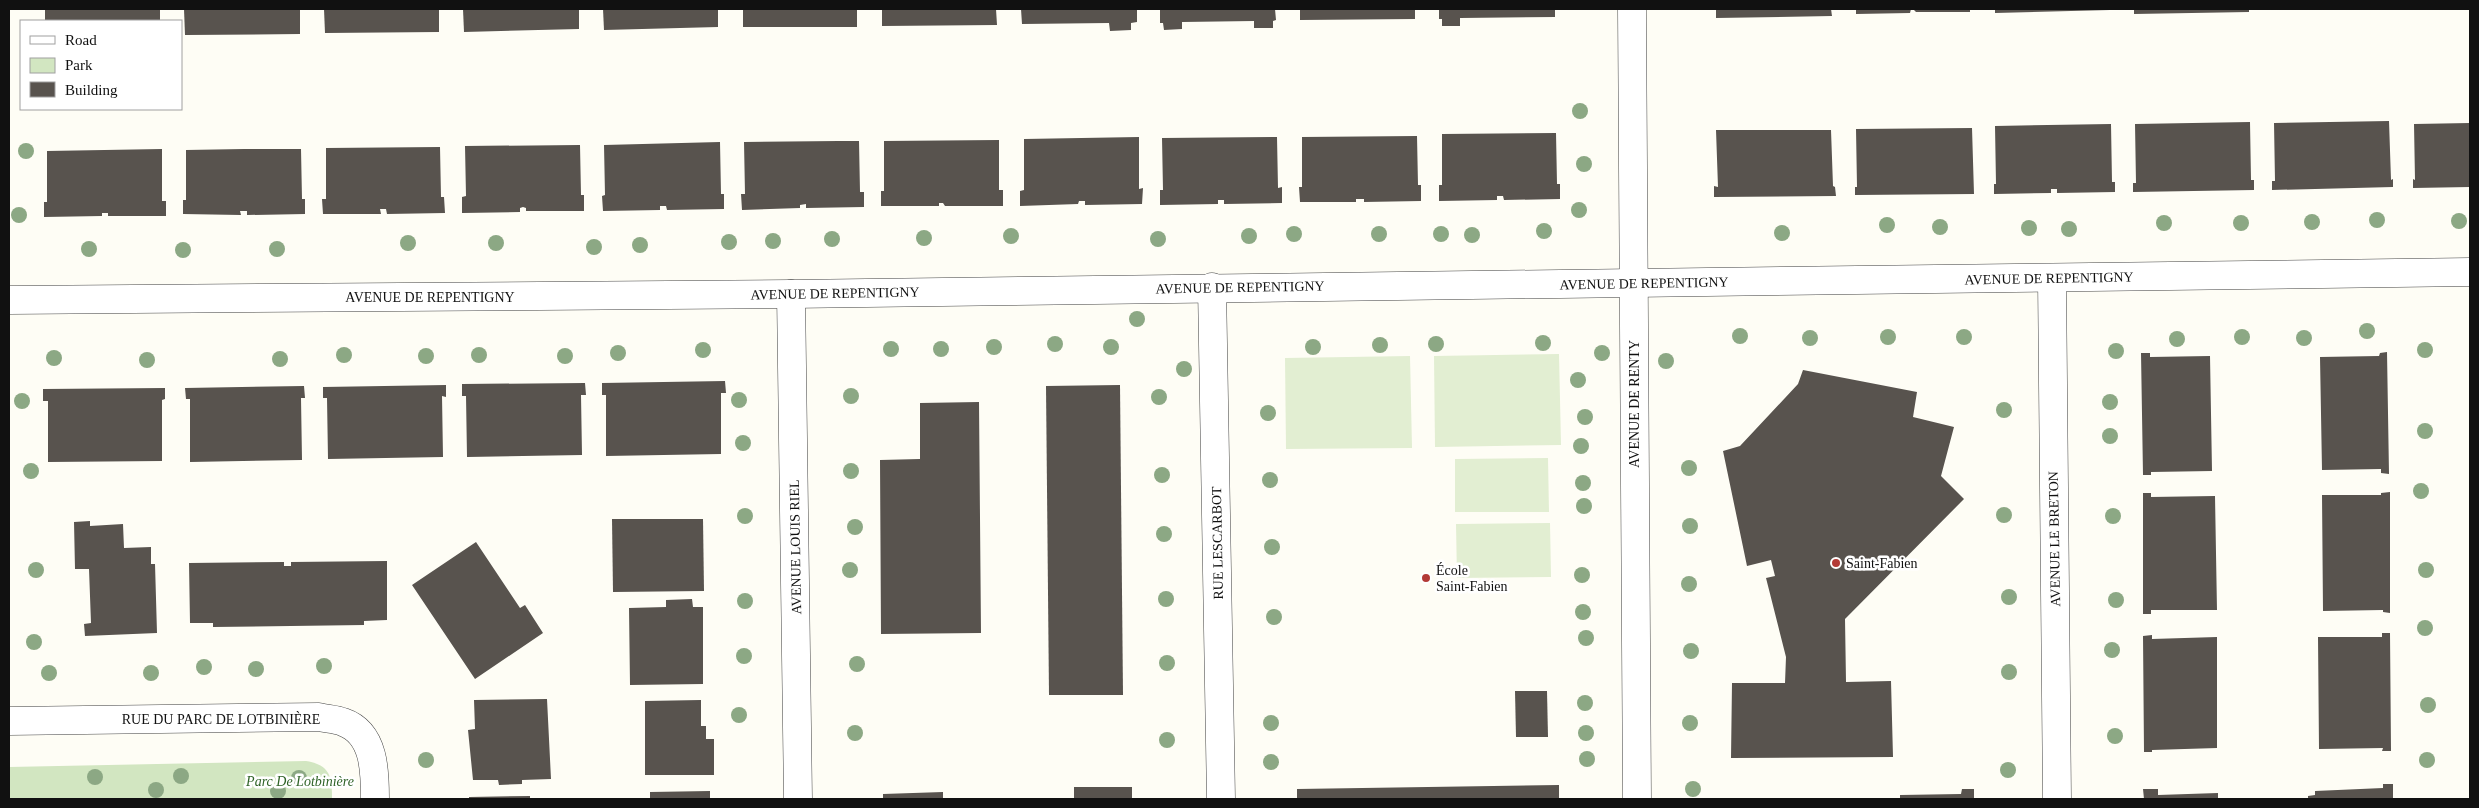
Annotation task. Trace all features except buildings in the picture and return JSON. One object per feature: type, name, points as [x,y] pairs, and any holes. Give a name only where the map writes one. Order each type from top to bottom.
[{"type":"street","name":"AVENUE DE RENTY","points":[[1632,9],[1637,799]]},
{"type":"street","name":"AVENUE DE REPENTIGNY","points":[[9,300],[791,294],[1212,287],[2052,279],[2470,272]]},
{"type":"street","name":"AVENUE LE BRETON","points":[[2052,279],[2057,799]]},
{"type":"street","name":"RUE LESCARBOT","points":[[1212,287],[1221,799]]},
{"type":"street","name":"AVENUE LOUIS RIEL","points":[[791,294],[798,799]]},
{"type":"street","name":"RUE DU PARC DE LOTBINIÈRE","points":[[9,721],[319,717],[344,722],[360,734],[370,750],[374,769],[375,799]]},
{"type":"green space","points":[[1559,354],[1561,445],[1435,447],[1434,356]]},
{"type":"green space","points":[[1410,356],[1412,448],[1286,449],[1285,358]]},
{"type":"green space","points":[[1548,458],[1549,512],[1455,512],[1455,459]]},
{"type":"green space","points":[[1550,523],[1551,577],[1457,578],[1456,524]]},
{"type":"green space","name":"Parc De Lotbinière","points":[[306,761],[325,769],[330,779],[332,799],[9,799],[9,767]]},
{"type":"place","name":"Saint-Fabien","points":[[1836,563]]},
{"type":"place","name":"École Saint-Fabien","points":[[1426,578]]}]
